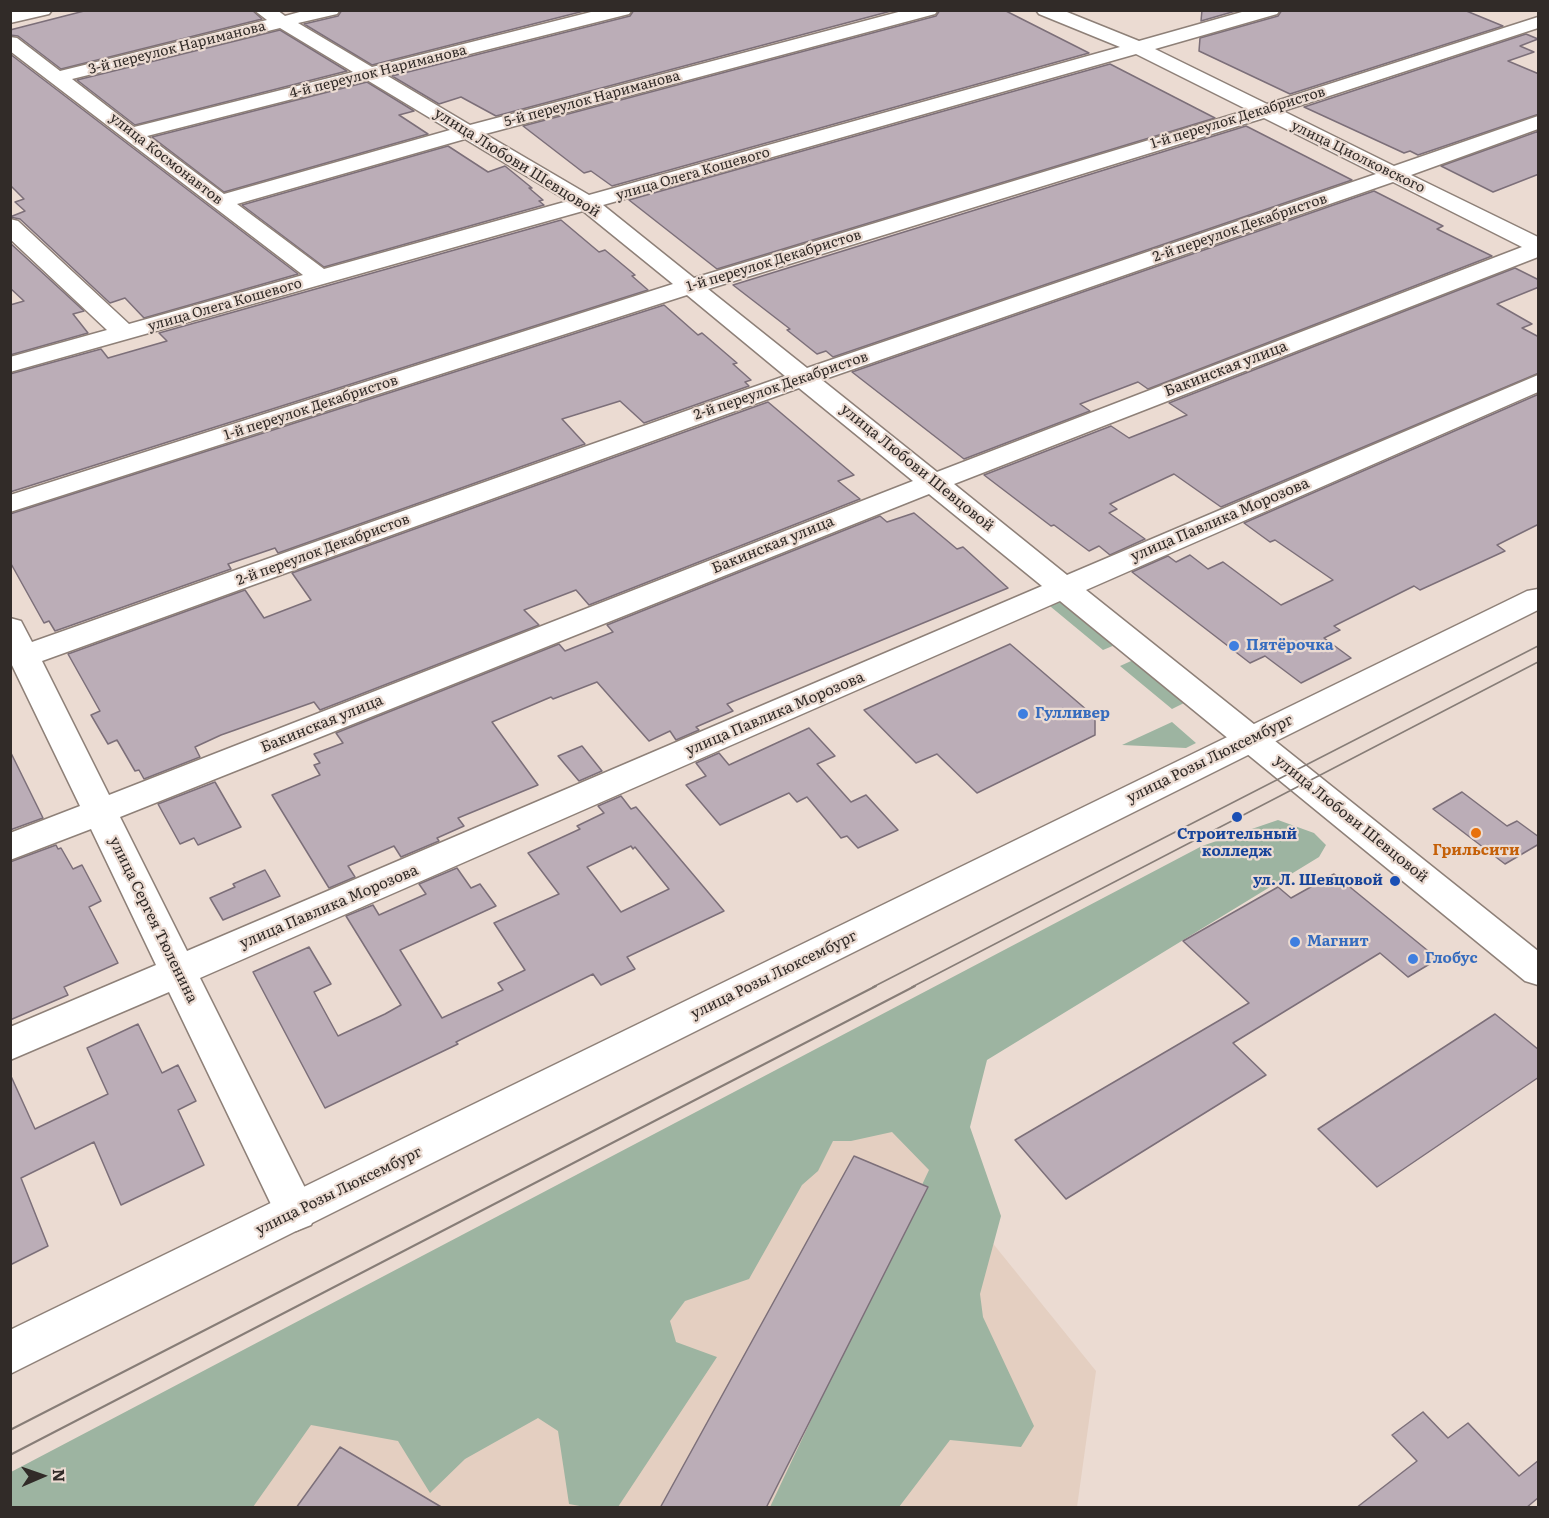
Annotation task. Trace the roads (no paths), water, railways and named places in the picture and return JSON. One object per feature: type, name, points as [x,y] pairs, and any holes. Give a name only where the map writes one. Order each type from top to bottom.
[{"type":"street","points":[[10,18],[43,10]]},
{"type":"street","name":"улица Любови Шевцовой","points":[[263,10],[588,203],[1539,971]]},
{"type":"street","name":"3-й переулок Нариманова","points":[[58,77],[331,10]]},
{"type":"street","name":"4-й переулок Нариманова","points":[[133,133],[623,10]]},
{"type":"street","name":"5-й переулок Нариманова","points":[[221,202],[467,131],[929,10]]},
{"type":"street","name":"улица Циолковского","points":[[1045,10],[1139,48],[1539,248]]},
{"type":"street","name":"улица Олега Кошевого","points":[[10,365],[1271,10]]},
{"type":"street","name":"1-й переулок Декабристов","points":[[10,504],[692,286],[1264,111],[1539,22]]},
{"type":"street","name":"улица Космонавтов","points":[[10,42],[133,133],[321,278]]},
{"type":"street","name":"2-й переулок Декабристов","points":[[19,659],[805,377],[1394,175],[1539,122]]},
{"type":"street","points":[[10,226],[124,333]]},
{"type":"street","name":"Бакинская улица","points":[[10,847],[935,482],[1539,248]]},
{"type":"street","name":"улица Павлика Морозова","points":[[10,1044],[179,973],[1539,383]]},
{"type":"street","name":"улица Розы Люксембург","points":[[10,1353],[1251,738],[1539,598]]},
{"type":"street","name":"улица Сергея Тюленина","points":[[19,659],[100,812],[296,1212]]},
{"type":"tram line","points":[[873,987],[1538,646]]},
{"type":"tram line","points":[[912,987],[1538,662]]},
{"type":"tram line","points":[[10,1430],[876,986]]},
{"type":"tram line","points":[[10,1455],[915,986]]},
{"type":"place","name":"Пятёрочка","points":[[1234,646]]},
{"type":"place","name":"Гулливер","points":[[1023,714]]},
{"type":"place","name":"Строительный колледж","points":[[1237,817]]},
{"type":"place","name":"Грильсити","points":[[1476,833]]},
{"type":"place","name":"ул. Л. Шевцовой","points":[[1395,881]]},
{"type":"place","name":"Магнит","points":[[1295,942]]},
{"type":"place","name":"Глобус","points":[[1413,959]]}]
